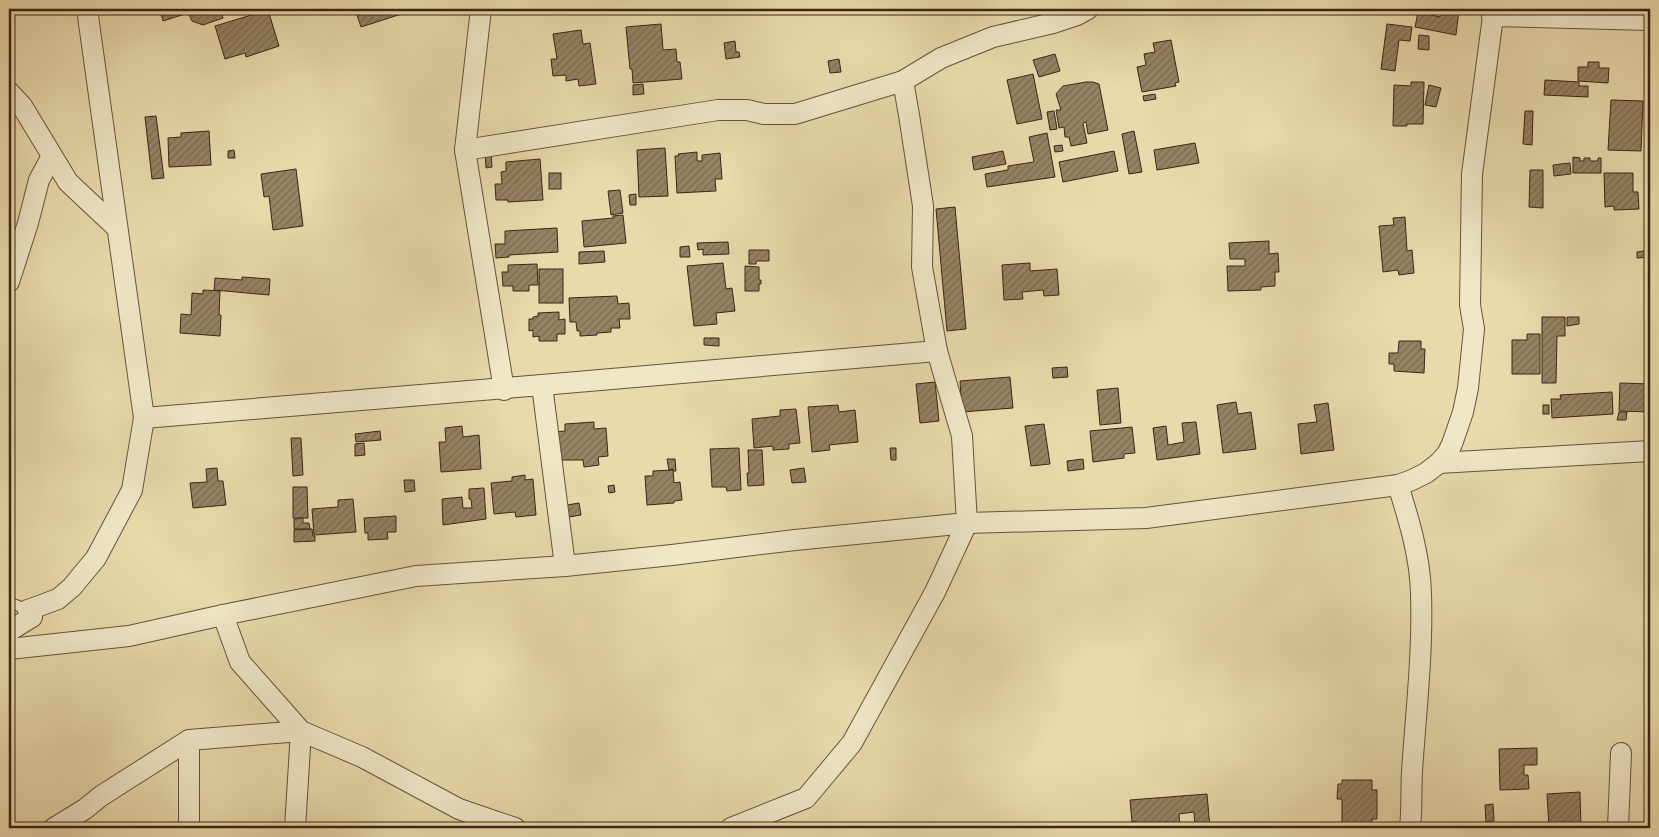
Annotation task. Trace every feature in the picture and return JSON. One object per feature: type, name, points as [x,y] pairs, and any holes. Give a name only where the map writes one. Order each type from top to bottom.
[{"type":"street","points":[[9,631],[32,617],[28,610],[58,599],[72,587],[96,558],[132,490],[144,418],[87,9]]},
{"type":"street","points":[[481,9],[465,150],[504,390]]},
{"type":"street","points":[[465,150],[718,110],[747,110],[764,114],[795,114],[902,81],[942,58],[993,37],[1054,23],[1088,9]]},
{"type":"street","points":[[9,649],[129,636],[416,576],[565,566],[967,523],[1146,518],[1398,485],[1412,480],[1439,463],[1452,444],[1463,412],[1468,388],[1474,329],[1470,306],[1472,174],[1493,13],[1650,20]]},
{"type":"street","points":[[731,828],[806,798],[852,742],[935,592],[967,523],[962,436],[937,350],[922,267],[923,206],[902,81]]},
{"type":"street","points":[[9,92],[22,106],[68,182],[117,228]]},
{"type":"street","points":[[9,282],[28,223],[39,180],[52,156]]},
{"type":"street","points":[[144,418],[504,390],[937,350]]},
{"type":"street","points":[[542,385],[565,566]]},
{"type":"street","points":[[1439,463],[1650,451]]},
{"type":"street","points":[[1398,485],[1417,557],[1421,592],[1419,686],[1412,772],[1410,828]]},
{"type":"street","points":[[223,615],[240,662],[301,731],[362,757],[460,809],[515,828]]},
{"type":"street","points":[[54,828],[189,740],[301,731]]},
{"type":"street","points":[[295,828],[301,731]]},
{"type":"street","points":[[189,740],[189,828]]},
{"type":"street","points":[[1618,828],[1621,754]]},
{"type":"lane","points":[[9,602],[28,610]]},
{"type":"building","points":[[160,9],[220,9],[223,18],[203,25],[192,21],[188,13],[163,21]]},
{"type":"building","points":[[355,9],[417,9],[361,27]]},
{"type":"building","points":[[1405,9],[1435,9],[1435,13]]},
{"type":"building","points":[[1441,9],[1459,9],[1456,35],[1415,27],[1418,12],[1440,17]]},
{"type":"building","points":[[268,10],[279,46],[246,57],[245,53],[225,59],[215,26]]},
{"type":"building","points":[[661,24],[663,50],[676,49],[677,62],[680,62],[682,79],[633,83],[626,27]]},
{"type":"building","points":[[1387,24],[1412,27],[1410,41],[1399,40],[1395,71],[1381,69]]},
{"type":"building","points":[[581,30],[583,44],[590,43],[596,84],[579,86],[578,79],[566,81],[566,75],[553,76],[551,59],[557,59],[553,34]]},
{"type":"building","points":[[1419,35],[1429,36],[1429,50],[1418,49]]},
{"type":"building","points":[[1171,40],[1179,82],[1175,83],[1176,86],[1142,92],[1137,67],[1146,65],[1144,54],[1155,52],[1153,43]]},
{"type":"building","points":[[735,41],[736,52],[739,52],[740,57],[726,59],[724,43]]},
{"type":"building","points":[[1055,54],[1060,71],[1039,77],[1033,60]]},
{"type":"building","points":[[839,59],[841,72],[830,73],[828,61]]},
{"type":"building","points":[[1588,62],[1599,62],[1599,68],[1609,68],[1608,83],[1578,81],[1578,67],[1588,67]]},
{"type":"building","points":[[1033,74],[1042,119],[1017,124],[1007,80]]},
{"type":"building","points":[[1545,80],[1579,82],[1579,86],[1588,86],[1588,97],[1544,95]]},
{"type":"building","points":[[1086,82],[1099,84],[1108,130],[1088,134],[1086,122],[1083,123],[1087,143],[1071,146],[1069,137],[1065,137],[1064,127],[1059,128],[1056,110],[1061,110],[1056,94],[1063,86]]},
{"type":"building","points":[[1411,82],[1424,82],[1423,124],[1393,126],[1394,85],[1411,86]]},
{"type":"building","points":[[643,84],[644,94],[633,95],[633,85]]},
{"type":"building","points":[[1429,85],[1441,88],[1436,107],[1425,105]]},
{"type":"building","points":[[1155,94],[1156,99],[1144,101],[1143,96]]},
{"type":"building","points":[[1611,100],[1643,101],[1641,151],[1608,150]]},
{"type":"building","points":[[1054,111],[1057,129],[1050,130],[1047,112]]},
{"type":"building","points":[[1525,111],[1533,111],[1532,145],[1523,144]]},
{"type":"building","points":[[156,116],[164,178],[152,179],[145,117]]},
{"type":"building","points":[[209,131],[211,165],[169,167],[168,138],[181,137],[181,133]]},
{"type":"building","points":[[1134,131],[1142,172],[1129,174],[1122,134]]},
{"type":"building","points":[[1047,133],[1055,177],[987,187],[985,174],[1008,170],[1008,166],[1034,162],[1029,137]]},
{"type":"building","points":[[1195,143],[1199,163],[1157,170],[1154,150]]},
{"type":"building","points":[[1062,145],[1063,151],[1055,152],[1054,146]]},
{"type":"building","points":[[665,148],[668,196],[639,197],[637,150]]},
{"type":"building","points":[[234,150],[235,158],[228,158],[228,151]]},
{"type":"building","points":[[1003,151],[1006,164],[974,170],[972,157]]},
{"type":"building","points":[[1114,151],[1118,171],[1063,182],[1059,162]]},
{"type":"building","points":[[485,152],[491,152],[492,167],[486,168]]},
{"type":"building","points":[[697,152],[697,161],[702,161],[702,155],[720,153],[722,179],[715,179],[716,191],[677,193],[675,156]]},
{"type":"building","points":[[1573,157],[1580,158],[1580,161],[1584,161],[1584,158],[1590,158],[1590,161],[1598,161],[1598,158],[1601,158],[1601,173],[1573,173]]},
{"type":"building","points":[[540,159],[543,200],[508,202],[508,200],[496,200],[495,184],[502,184],[501,172],[506,171],[506,162]]},
{"type":"building","points":[[1570,163],[1571,174],[1554,176],[1553,165]]},
{"type":"building","points":[[296,169],[303,226],[273,230],[269,196],[264,197],[261,174]]},
{"type":"building","points":[[1530,170],[1543,170],[1543,208],[1529,207]]},
{"type":"building","points":[[549,173],[561,173],[561,189],[549,189]]},
{"type":"building","points":[[1604,173],[1633,173],[1633,192],[1638,192],[1639,209],[1614,210],[1614,206],[1605,207]]},
{"type":"building","points":[[620,190],[623,213],[611,215],[608,191]]},
{"type":"building","points":[[636,194],[636,205],[630,205],[629,195]]},
{"type":"building","points":[[955,207],[966,329],[947,331],[936,209]]},
{"type":"building","points":[[623,215],[626,243],[584,247],[582,221],[613,218],[613,216]]},
{"type":"building","points":[[1405,217],[1407,251],[1412,250],[1414,273],[1399,275],[1398,270],[1383,272],[1379,226],[1394,225],[1393,218]]},
{"type":"building","points":[[557,228],[558,252],[509,255],[509,257],[496,258],[495,244],[505,244],[505,231]]},
{"type":"building","points":[[1269,241],[1269,254],[1278,253],[1279,272],[1275,272],[1275,286],[1261,287],[1261,290],[1228,291],[1227,266],[1245,266],[1245,259],[1230,259],[1229,243]]},
{"type":"building","points":[[728,242],[729,254],[703,255],[703,249],[698,250],[697,243]]},
{"type":"building","points":[[689,246],[690,257],[680,257],[680,247]]},
{"type":"building","points":[[749,250],[769,250],[769,261],[756,261],[756,264],[749,264]]},
{"type":"building","points":[[1650,250],[1650,257],[1637,258],[1637,252]]},
{"type":"building","points":[[604,251],[605,262],[579,264],[579,252]]},
{"type":"building","points":[[723,263],[726,289],[732,288],[735,311],[716,313],[717,324],[694,326],[687,266]]},
{"type":"building","points":[[1030,263],[1030,271],[1057,269],[1059,295],[1044,296],[1043,290],[1022,292],[1023,299],[1004,300],[1002,265]]},
{"type":"building","points":[[537,264],[538,285],[529,285],[529,291],[513,291],[513,286],[503,286],[502,272],[508,272],[508,265]]},
{"type":"building","points":[[745,266],[759,267],[759,280],[761,280],[761,284],[759,284],[759,291],[745,291]]},
{"type":"building","points":[[539,269],[563,269],[563,303],[539,303]]},
{"type":"building","points":[[242,277],[270,279],[269,295],[214,290],[215,278],[242,280]]},
{"type":"building","points":[[203,290],[220,291],[220,336],[180,333],[181,314],[191,315],[192,293],[203,294]]},
{"type":"building","points":[[617,296],[618,304],[629,303],[630,319],[619,319],[620,328],[611,328],[611,332],[580,336],[580,331],[577,331],[576,322],[570,322],[569,298]]},
{"type":"building","points":[[559,312],[559,320],[565,319],[565,334],[557,334],[557,341],[539,341],[539,336],[533,337],[533,330],[529,331],[529,319],[538,316],[538,313]]},
{"type":"building","points":[[1542,317],[1565,317],[1565,336],[1557,336],[1556,383],[1542,383]]},
{"type":"building","points":[[1567,317],[1579,317],[1579,324],[1567,326]]},
{"type":"building","points":[[1527,334],[1540,334],[1540,374],[1512,374],[1512,340],[1527,340]]},
{"type":"building","points":[[704,338],[719,338],[719,346],[704,345]]},
{"type":"building","points":[[1399,341],[1421,341],[1421,349],[1425,349],[1424,373],[1394,371],[1394,364],[1389,364],[1389,353],[1398,353]]},
{"type":"building","points":[[1067,367],[1068,377],[1053,378],[1052,368]]},
{"type":"building","points":[[1010,377],[1013,408],[962,412],[960,381]]},
{"type":"building","points":[[935,382],[939,421],[920,423],[916,384]]},
{"type":"building","points":[[1620,383],[1650,384],[1650,412],[1619,411]]},
{"type":"building","points":[[1118,388],[1121,423],[1100,425],[1097,390]]},
{"type":"building","points":[[1612,392],[1613,414],[1552,418],[1551,399],[1561,399],[1560,395]]},
{"type":"building","points":[[1236,402],[1238,414],[1251,412],[1256,449],[1223,453],[1217,405]]},
{"type":"building","points":[[1328,403],[1334,450],[1301,454],[1298,424],[1317,422],[1314,405]]},
{"type":"building","points":[[838,405],[839,412],[855,410],[858,442],[829,445],[830,450],[812,452],[808,407]]},
{"type":"building","points":[[1543,405],[1549,405],[1549,414],[1543,414]]},
{"type":"building","points":[[796,409],[800,443],[789,444],[789,449],[773,450],[773,446],[754,448],[752,419],[780,416],[780,410]]},
{"type":"building","points":[[1619,412],[1627,412],[1626,420],[1617,420]]},
{"type":"building","points":[[594,422],[594,429],[606,428],[608,456],[598,457],[599,465],[584,467],[583,460],[557,460],[555,432],[565,431],[565,424]]},
{"type":"building","points":[[1196,422],[1200,454],[1157,460],[1153,428],[1166,426],[1168,445],[1184,442],[1182,423]]},
{"type":"building","points":[[1044,424],[1050,464],[1031,466],[1025,426]]},
{"type":"building","points":[[462,426],[463,437],[479,435],[481,469],[441,472],[439,442],[446,442],[445,428]]},
{"type":"building","points":[[1132,427],[1135,453],[1124,454],[1124,458],[1093,462],[1090,431]]},
{"type":"building","points":[[380,431],[381,440],[356,442],[355,434]]},
{"type":"building","points":[[291,438],[301,438],[303,475],[293,476]]},
{"type":"building","points":[[364,443],[365,455],[355,456],[355,444]]},
{"type":"building","points":[[739,448],[741,490],[727,491],[726,487],[712,487],[710,449]]},
{"type":"building","points":[[890,448],[896,448],[896,460],[891,460]]},
{"type":"building","points":[[748,450],[762,450],[764,485],[748,486]]},
{"type":"building","points":[[667,459],[675,459],[676,471],[673,471],[673,469],[669,470]]},
{"type":"building","points":[[1083,459],[1084,469],[1068,471],[1067,461]]},
{"type":"building","points":[[217,468],[218,481],[223,481],[226,505],[193,508],[190,483],[207,482],[206,469]]},
{"type":"building","points":[[804,468],[806,482],[792,483],[790,470]]},
{"type":"building","points":[[673,470],[674,483],[680,482],[682,500],[674,501],[674,503],[647,505],[645,476],[653,476],[653,471]]},
{"type":"building","points":[[525,475],[525,480],[533,479],[536,515],[516,517],[515,512],[494,514],[491,483],[512,481],[512,477]]},
{"type":"building","points":[[404,480],[414,480],[415,491],[405,492]]},
{"type":"building","points":[[614,485],[615,492],[609,493],[608,486]]},
{"type":"building","points":[[293,487],[307,487],[308,518],[293,518]]},
{"type":"building","points":[[484,488],[486,519],[443,525],[442,499],[462,497],[463,508],[472,508],[471,499],[469,499],[469,489]]},
{"type":"building","points":[[353,499],[356,532],[314,535],[312,509],[338,507],[338,500]]},
{"type":"building","points":[[579,503],[581,515],[569,517],[567,505]]},
{"type":"building","points":[[396,516],[396,532],[387,532],[388,539],[368,540],[368,533],[365,533],[364,518]]},
{"type":"building","points":[[303,518],[303,523],[309,523],[310,529],[294,529],[294,519]]},
{"type":"building","points":[[312,529],[315,541],[294,542],[294,530]]},
{"type":"building","points":[[1537,748],[1537,765],[1524,765],[1524,775],[1528,775],[1529,789],[1500,790],[1499,749]]},
{"type":"building","points":[[1342,780],[1372,780],[1372,790],[1377,790],[1377,819],[1372,819],[1372,827],[1342,827],[1342,799],[1337,799],[1338,784],[1342,784]]},
{"type":"building","points":[[1580,792],[1581,828],[1549,828],[1547,794]]},
{"type":"building","points":[[1207,794],[1210,828],[1195,828],[1194,812],[1179,814],[1180,828],[1136,828],[1135,821],[1132,822],[1130,800]]},
{"type":"building","points":[[1493,804],[1494,821],[1486,822],[1485,805]]}]
